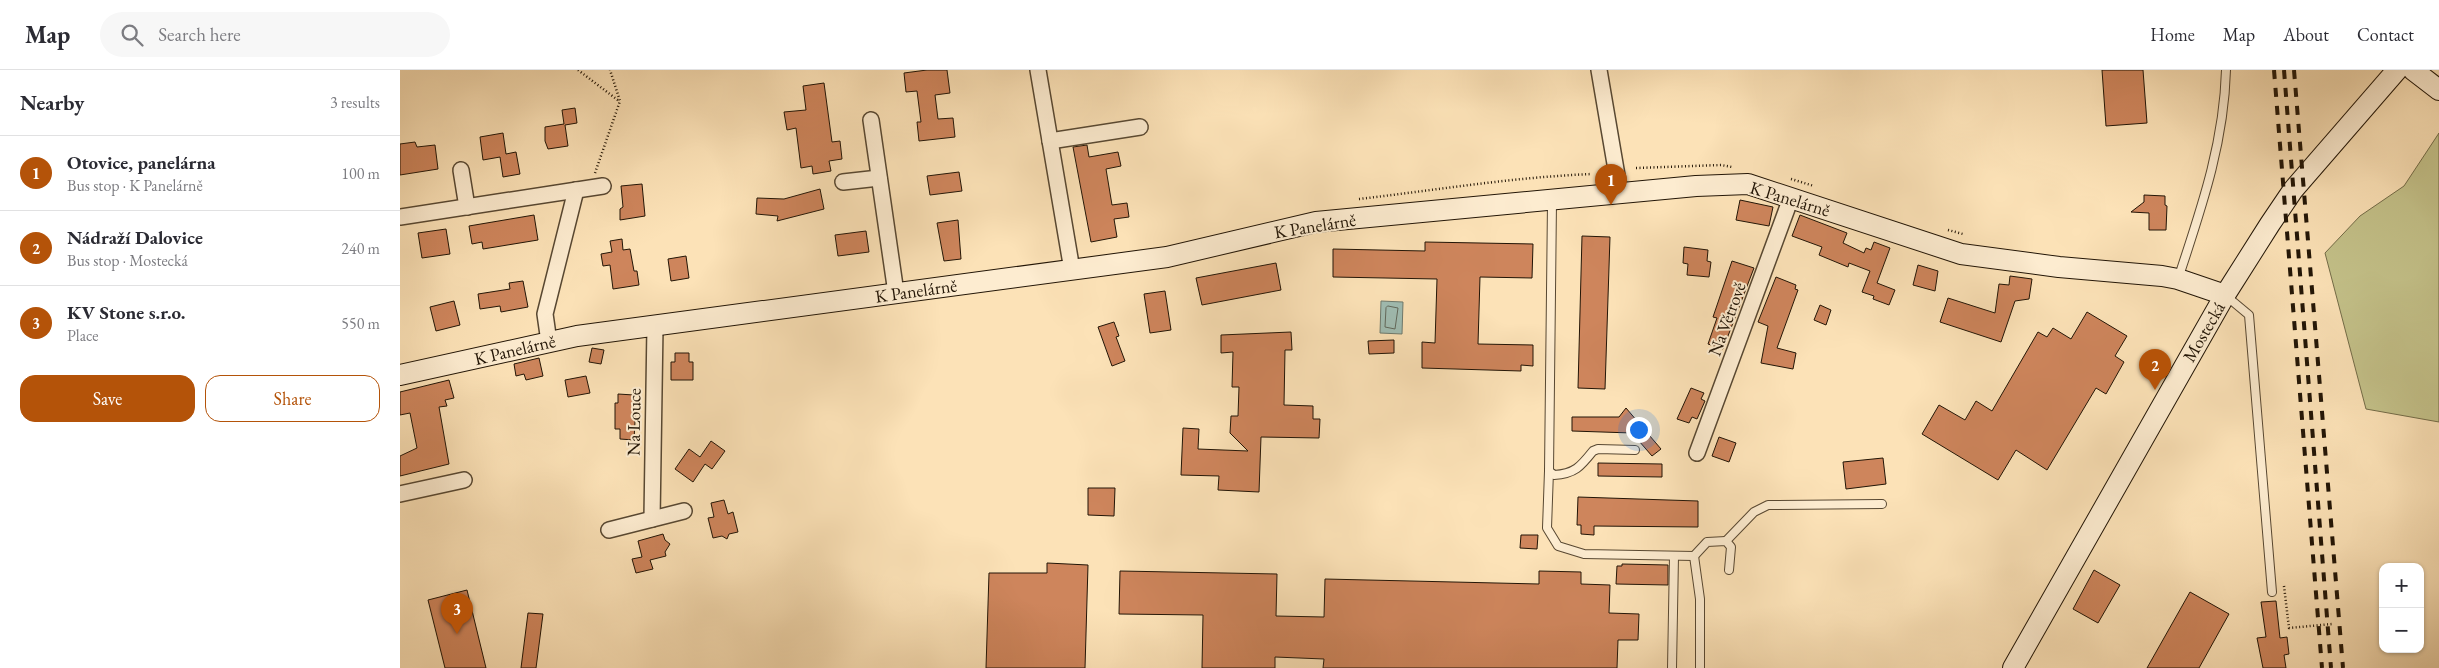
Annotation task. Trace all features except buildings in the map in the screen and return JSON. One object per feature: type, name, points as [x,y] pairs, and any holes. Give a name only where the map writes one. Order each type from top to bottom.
[{"type":"street","points":[[1038,70],[1072,270]]},
{"type":"street","points":[[1599,70],[1620,193]]},
{"type":"street","name":"Mostecká","points":[[2013,668],[2225,295],[2293,190],[2397,70]]},
{"type":"street","points":[[2413,70],[2439,90]]},
{"type":"street","points":[[871,120],[896,293]]},
{"type":"street","points":[[1050,141],[1140,127]]},
{"type":"street","points":[[461,170],[467,207]]},
{"type":"street","points":[[843,182],[879,178]]},
{"type":"street","name":"K Panelárně","points":[[400,376],[549,342],[1167,257],[1316,222],[1696,186],[1748,184],[1961,254],[2059,267],[2178,279],[2225,295]]},
{"type":"street","points":[[400,217],[590,188],[545,314],[549,342]]},
{"type":"street","name":"Na Větrově","points":[[1697,453],[1791,198]]},
{"type":"street","name":"Na Louce","points":[[652,519],[655,326]]},
{"type":"street","points":[[400,494],[464,480]]},
{"type":"street","points":[[609,530],[684,511]]},
{"type":"lane","points":[[2178,279],[2216,156],[2224,107],[2226,70]]},
{"type":"lane","points":[[1552,200],[1547,528],[1558,546],[1584,554],[1694,556],[1707,542],[1726,541],[1754,512],[1768,505],[1882,504]]},
{"type":"lane","points":[[2225,295],[2249,315],[2272,592]]},
{"type":"lane","points":[[1548,471],[1554,475],[1571,472],[1587,461],[1593,451],[1635,450]]},
{"type":"lane","points":[[1726,541],[1731,547],[1729,570]]},
{"type":"lane","points":[[1672,668],[1674,556]]},
{"type":"lane","points":[[1694,556],[1700,598],[1700,668]]},
{"type":"path","points":[[578,70],[620,101]]},
{"type":"path","points":[[590,188],[620,101],[610,70]]},
{"type":"path","points":[[2283,581],[2289,628],[2332,624]]},
{"type":"shaded area","points":[[2439,133],[2439,422],[2366,409],[2325,253],[2360,216],[2404,186]]},
{"type":"water","points":[[1381,301],[1403,302],[1402,334],[1380,333]]},
{"type":"railway","points":[[2274,70],[2322,668]]},
{"type":"railway","points":[[2284,70],[2331,668]]},
{"type":"railway","points":[[2294,70],[2343,668]]},
{"type":"place","name":"Otovice, panelárna","points":[[1611,205]]},
{"type":"place","name":"Nádraží Dalovice","points":[[2155,390]]},
{"type":"place","name":"KV Stone s.r.o.","points":[[457,634]]}]
